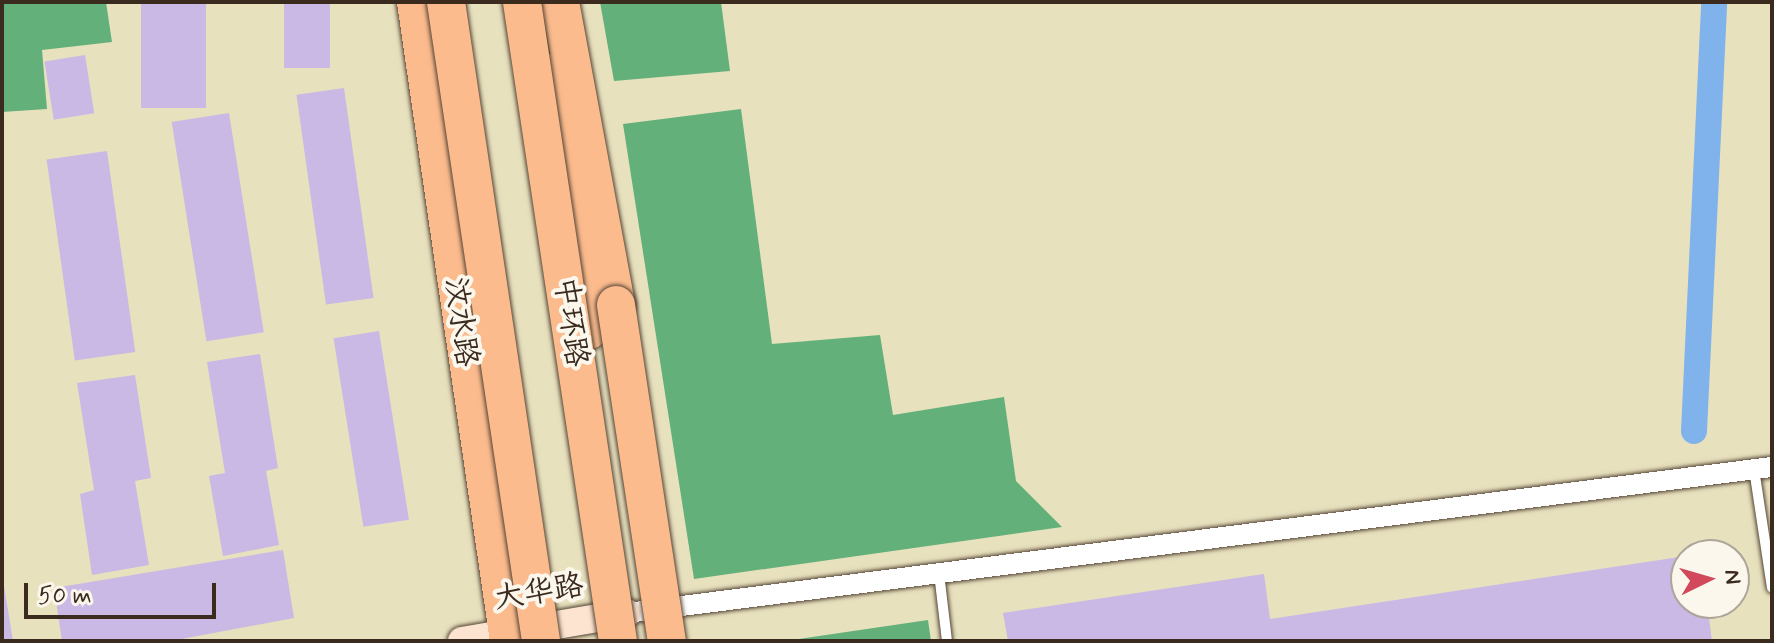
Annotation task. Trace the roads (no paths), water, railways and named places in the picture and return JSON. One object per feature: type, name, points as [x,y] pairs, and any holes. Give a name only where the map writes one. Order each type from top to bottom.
[{"type":"highway","points":[[446,2],[517,638]]},
{"type":"highway","name":"中环路","points":[[522,2],[625,632]]},
{"type":"highway","points":[[560,2],[616,305],[667,641]]},
{"type":"main road","name":"汶水路","points":[[413,2],[517,638]]},
{"type":"main road","points":[[547,2],[625,632]]},
{"type":"street","points":[[625,632],[939,573],[1763,468]]},
{"type":"street","name":"大华路","points":[[462,641],[625,632]]},
{"type":"lane","points":[[1763,468],[1772,588]]},
{"type":"lane","points":[[939,573],[947,641]]},
{"type":"waterway","points":[[1694,431],[1714,2]]}]
